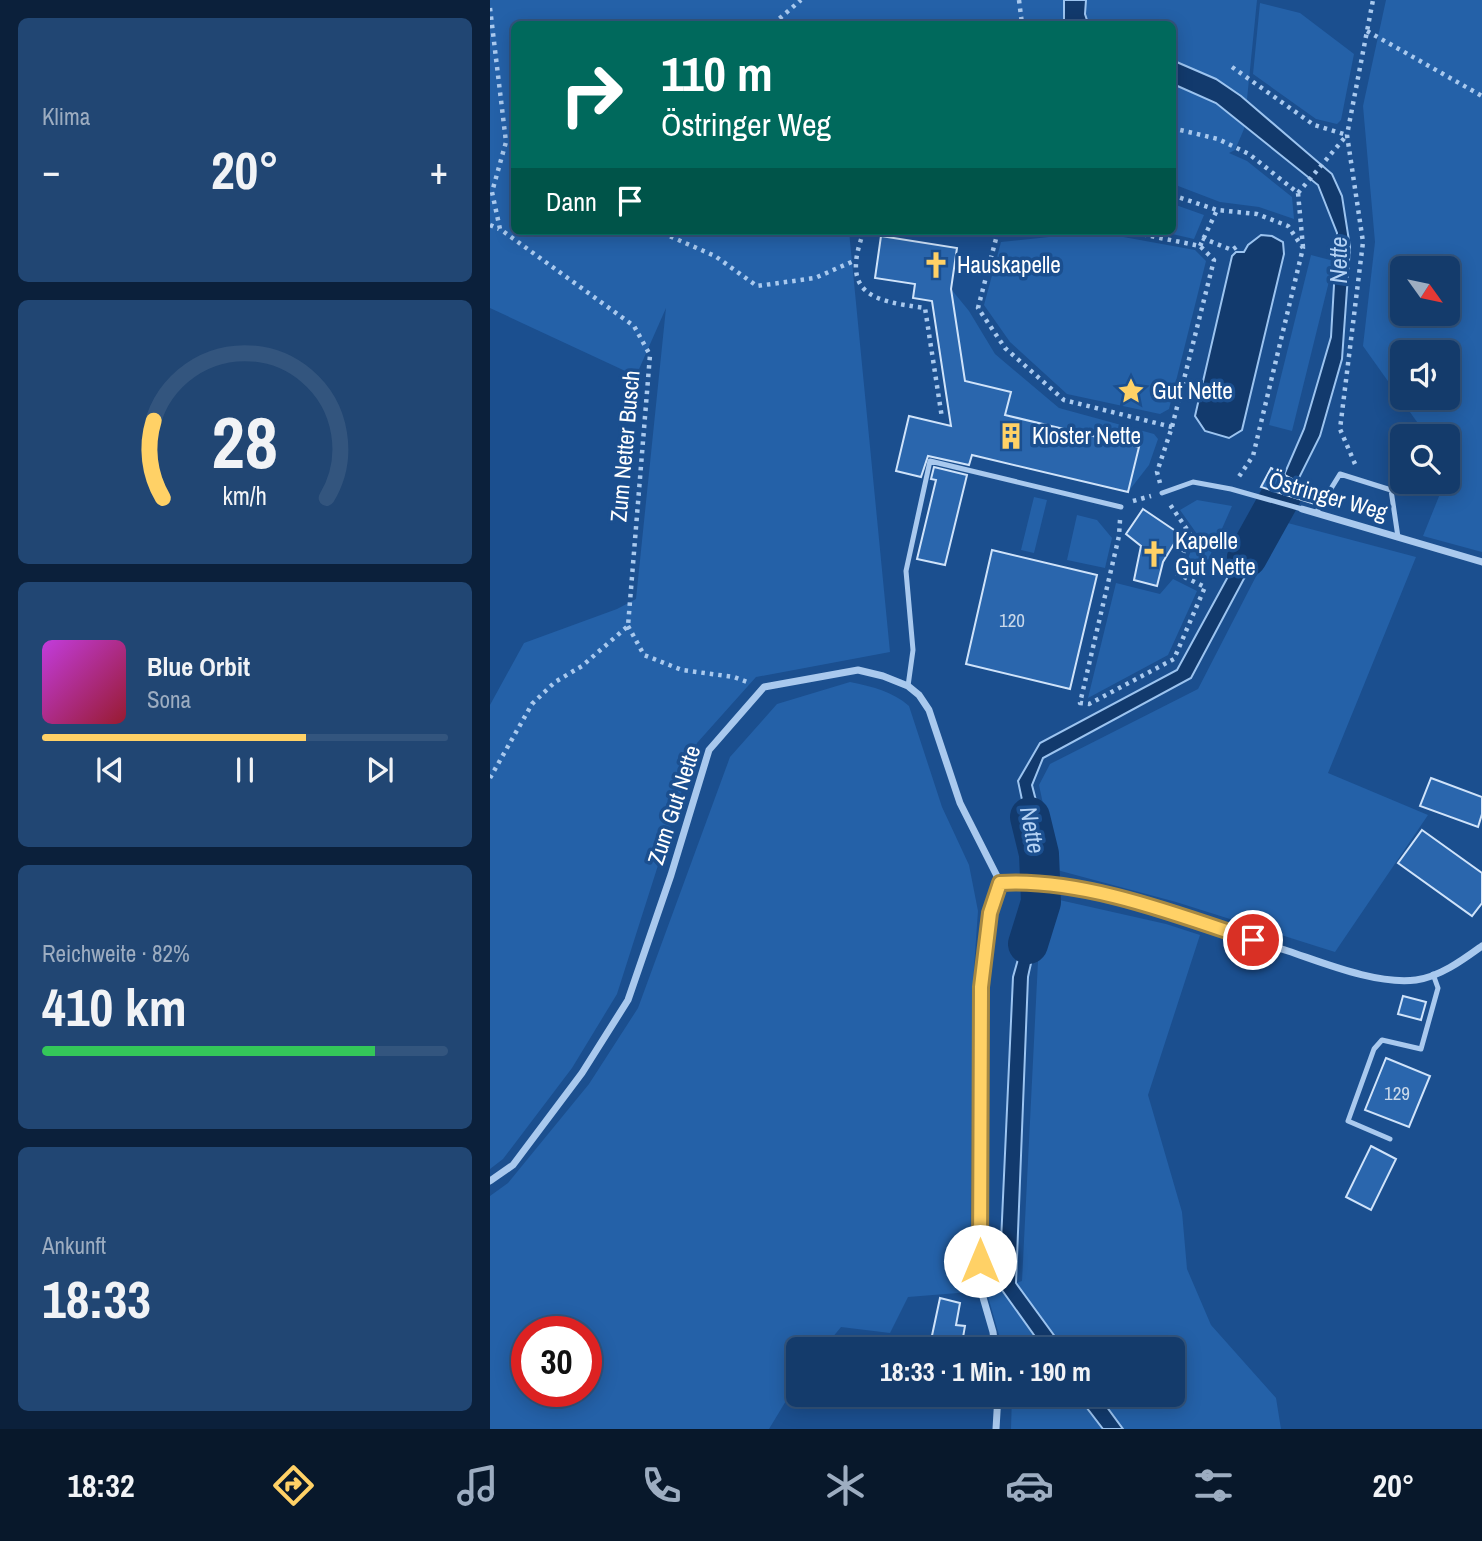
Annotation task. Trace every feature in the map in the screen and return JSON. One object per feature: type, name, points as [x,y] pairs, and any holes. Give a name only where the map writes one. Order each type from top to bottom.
[{"type":"street","name":"Östringer Weg","points":[[1302,509],[1482,562]]},
{"type":"street","points":[[764,687],[858,670],[908,686],[919,695],[929,710],[960,803],[1000,883],[990,913],[981,1001],[980,1287],[994,1337]]},
{"type":"street","name":"Zum Gut Nette","points":[[490,1181],[513,1165],[582,1073],[628,1000],[671,875],[709,750],[764,687]]},
{"type":"street","points":[[1000,883],[1020,881],[1076,888],[1170,912],[1350,972],[1399,980],[1417,980],[1433,974],[1465,959],[1482,946]]},
{"type":"street","points":[[996,1429],[997,1407]]},
{"type":"lane","points":[[908,686],[913,650],[906,571],[930,461],[1121,507]]},
{"type":"lane","points":[[1315,513],[1339,474],[1391,490],[1398,537]]},
{"type":"lane","name":"Östringer Weg","points":[[1162,493],[1193,482],[1231,489],[1302,509]]},
{"type":"lane","points":[[1390,1139],[1348,1121],[1374,1049],[1382,1040],[1421,1049],[1438,988],[1433,974]]},
{"type":"path","points":[[776,21],[801,0]]},
{"type":"path","points":[[1019,0],[1022,21]]},
{"type":"path","points":[[1362,481],[1340,429],[1363,242],[1347,135],[1373,0]]},
{"type":"path","points":[[490,8],[506,142],[491,190],[500,229]]},
{"type":"path","points":[[1367,30],[1482,96]]},
{"type":"path","points":[[1232,67],[1314,125],[1347,135]]},
{"type":"path","points":[[1176,129],[1218,139],[1249,154],[1298,192]]},
{"type":"path","points":[[1231,489],[1253,456],[1303,248],[1298,192],[1347,135]]},
{"type":"path","points":[[1176,196],[1217,211],[1256,214],[1288,226],[1303,248]]},
{"type":"path","points":[[1200,246],[1217,211]]},
{"type":"path","name":"Zum Netter Busch","points":[[490,225],[500,229],[634,326],[650,355],[628,626]]},
{"type":"path","points":[[669,235],[715,256],[757,286],[815,278],[856,260]]},
{"type":"path","points":[[863,235],[856,260],[858,281],[871,297],[889,304],[925,308],[942,418]]},
{"type":"path","points":[[996,235],[978,308],[1006,348],[1064,400],[1172,428]]},
{"type":"path","points":[[1146,235],[1200,246],[1214,260],[1172,428],[1157,472],[1162,493],[1190,534],[1176,573],[1205,587],[1174,659],[1089,705],[1080,703],[1119,536],[1121,507],[1162,493]]},
{"type":"path","points":[[1202,238],[1232,250],[1239,245]]},
{"type":"path","points":[[490,778],[532,704],[555,682],[582,666],[628,626],[644,655],[682,670],[734,677],[764,687]]},
{"type":"shaded area","points":[[490,0],[1257,0],[1244,129],[1235,150],[1229,153],[1247,161],[1292,197],[1294,219],[1259,207],[1220,202],[1176,185],[1176,21],[511,21],[511,235],[849,235],[890,652],[756,677],[697,743],[617,994],[572,1068],[503,1159],[490,1169],[490,705],[524,643],[617,609],[636,599],[666,308],[636,376],[490,308]]},
{"type":"shaded area","points":[[1386,0],[1482,0],[1482,552],[1423,536],[1440,494],[1460,494],[1460,424],[1418,424],[1409,410],[1460,410],[1460,340],[1390,340],[1390,384],[1363,346],[1375,242],[1363,106]]},
{"type":"shaded area","points":[[1260,3],[1300,13],[1354,54],[1341,120],[1337,124],[1316,119],[1253,74]]},
{"type":"shaded area","points":[[1176,205],[1204,215],[1194,239],[1176,235]]},
{"type":"shaded area","points":[[1068,235],[1112,235],[1195,250],[1206,261],[1169,409],[1160,414],[1067,394],[1010,342],[984,305],[1001,242]]},
{"type":"shaded area","points":[[1311,255],[1334,261],[1292,431],[1269,425]]},
{"type":"shaded area","points":[[951,289],[969,311],[995,354],[1059,408],[1154,434],[1158,439],[1149,465],[1128,492],[1138,447],[1005,415],[1011,392],[965,381]]},
{"type":"shaded area","points":[[1034,497],[1047,500],[1034,553],[1021,550]]},
{"type":"shaded area","points":[[1197,500],[1232,506],[1201,576],[1185,567],[1197,534],[1180,510]]},
{"type":"shaded area","points":[[1077,515],[1097,520],[1112,538],[1105,568],[1067,560]]},
{"type":"shaded area","points":[[1284,522],[1416,557],[1328,773],[1428,815],[1335,952],[1176,902],[1057,870],[1039,785],[1050,764],[1198,689]]},
{"type":"shaded area","points":[[1173,579],[1197,591],[1168,655],[1088,698],[1116,583],[1160,594]]},
{"type":"shaded area","points":[[850,682],[889,693],[909,706],[942,807],[969,865],[978,911],[973,983],[970,1292],[908,1297],[890,1333],[841,1327],[833,1337],[786,1337],[786,1401],[769,1429],[490,1429],[490,1196],[508,1183],[589,1084],[638,1008],[730,757],[777,704]]},
{"type":"shaded area","points":[[1055,899],[1166,924],[1200,935],[1148,1095],[1182,1212],[1187,1269],[1211,1325],[1276,1398],[1281,1429],[1011,1429],[1012,1407],[1185,1407],[1185,1337],[1000,1337],[985,1286],[1006,1286],[1022,1281],[1039,941]]},
{"type":"water","points":[[1064,0],[1086,0],[1087,21],[1064,21]]},
{"type":"water","points":[[1176,62],[1216,79],[1241,96],[1332,174],[1342,196],[1350,247],[1342,359],[1320,436],[1297,482],[1284,475],[1304,429],[1331,337],[1337,233],[1318,185],[1216,103],[1176,85]]},
{"type":"water","points":[[1261,235],[1272,236],[1283,242],[1284,254],[1242,430],[1229,438],[1205,431],[1195,416],[1232,256],[1236,252],[1244,252],[1248,245]]},
{"type":"water","points":[[1266,507],[1280,511],[1191,678],[1043,758],[1032,785],[1049,851],[1050,872],[1031,871],[1033,852],[1018,781],[1040,743],[1177,670]]},
{"type":"water","points":[[1033,890],[1046,891],[1042,923],[1028,977],[1016,1283],[1055,1337],[1035,1337],[999,1286],[1013,977],[1033,906]]},
{"type":"water","points":[[1086,1407],[1107,1407],[1123,1429],[1103,1429]]},
{"type":"building","points":[[881,236],[957,248],[951,289],[965,381],[1011,392],[1005,415],[1139,447],[1128,492],[972,455],[969,465],[928,456],[921,477],[896,471],[909,416],[951,426],[932,301],[913,298],[915,284],[875,278]]},
{"type":"building","points":[[934,467],[967,475],[945,565],[917,559],[936,480],[931,479]]},
{"type":"building","points":[[1271,468],[1321,494],[1315,504],[1261,487]]},
{"type":"building","name":"Kapelle Gut Nette","points":[[1143,509],[1180,534],[1163,562],[1157,586],[1134,580],[1141,546],[1126,534]]},
{"type":"building","points":[[992,550],[1097,575],[1070,689],[966,664]]},
{"type":"building","points":[[1431,778],[1482,797],[1482,814],[1478,827],[1420,806]]},
{"type":"building","points":[[1422,830],[1482,873],[1482,903],[1472,916],[1398,863]]},
{"type":"building","points":[[1403,996],[1426,1002],[1421,1020],[1398,1014]]},
{"type":"building","points":[[1386,1058],[1430,1076],[1409,1127],[1365,1110]]},
{"type":"building","points":[[1371,1146],[1396,1159],[1371,1210],[1346,1197]]},
{"type":"building","points":[[940,1298],[960,1303],[956,1325],[965,1326],[963,1337],[932,1337]]},
{"type":"waterway","name":"Nette","points":[[1247,557],[1282,494]]},
{"type":"waterway","name":"Nette","points":[[1028,944],[1041,902],[1039,854],[1030,817]]},
{"type":"place","name":"Hauskapelle","points":[[936,265]]},
{"type":"place","name":"Gut Nette","points":[[1131,391]]},
{"type":"place","name":"Kloster Nette","points":[[1011,436]]},
{"type":"place","name":"Kapelle Gut Nette","points":[[1154,554]]},
{"type":"route","points":[[980,1261],[981,987],[990,913],[1000,883],[1020,881],[1076,888],[1170,912],[1253,940]]}]
